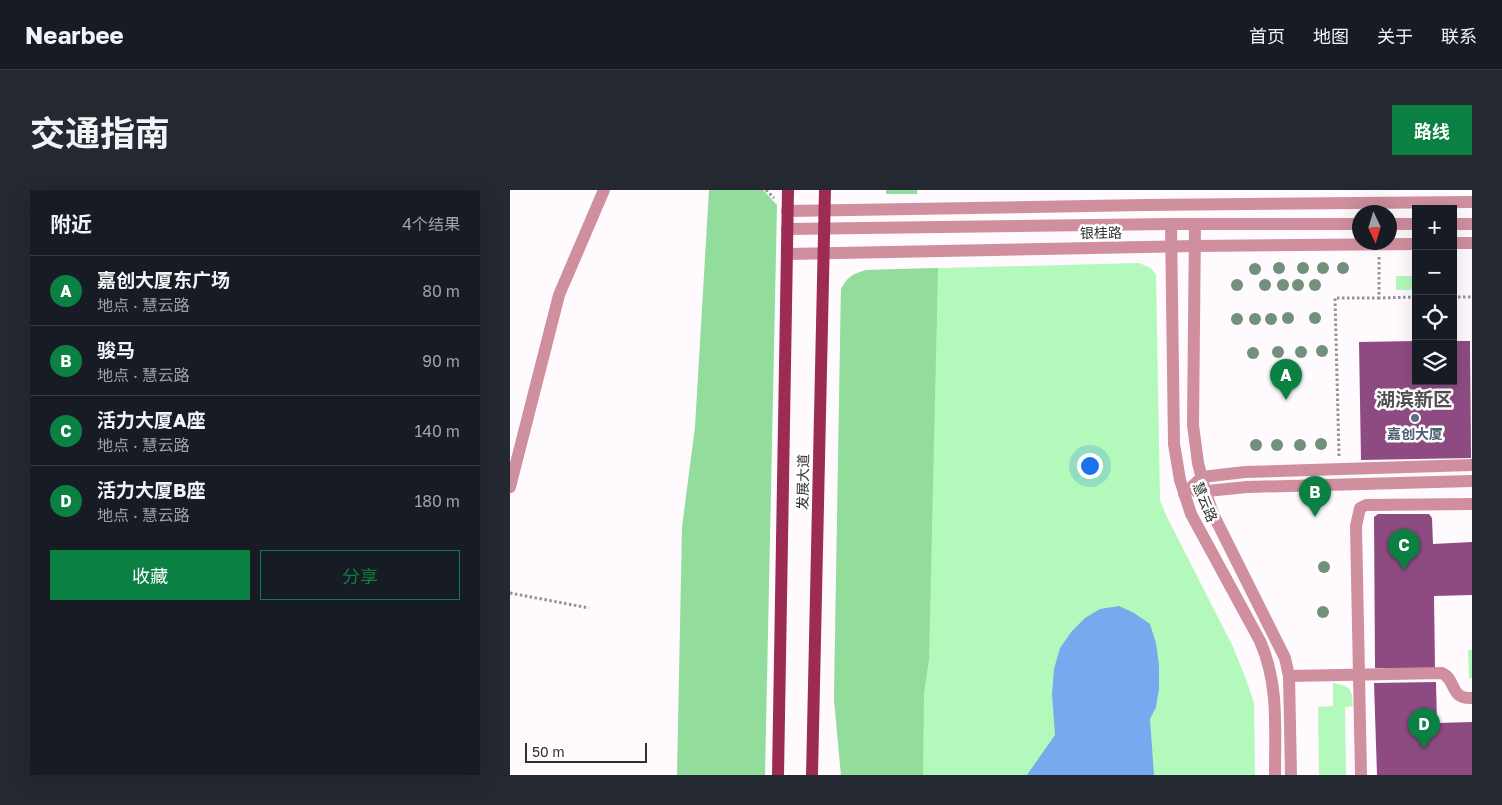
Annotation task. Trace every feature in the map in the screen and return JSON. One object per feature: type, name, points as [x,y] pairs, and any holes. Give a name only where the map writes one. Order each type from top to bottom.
[{"type":"main road","name":"发展大道","points":[[778,775],[788,190]]},
{"type":"main road","name":"发展大道","points":[[812,775],[825,190]]},
{"type":"street","points":[[510,487],[559,295],[604,190]]},
{"type":"street","points":[[787,211],[1472,202]]},
{"type":"street","name":"银桂路","points":[[787,229],[1171,224],[1352,224]]},
{"type":"street","name":"慧云路","points":[[1171,224],[1174,444],[1180,480],[1191,514],[1260,641],[1267,658],[1271,672],[1274,700],[1275,775]]},
{"type":"street","name":"慧云路","points":[[1195,224],[1193,425],[1202,477],[1216,521],[1285,658],[1289,676],[1291,775]]},
{"type":"street","points":[[1397,224],[1412,224]]},
{"type":"street","points":[[1457,224],[1472,224]]},
{"type":"street","points":[[1457,243],[1472,243]]},
{"type":"street","name":"银桂路","points":[[787,254],[1352,244]]},
{"type":"street","name":"银桂路","points":[[1397,244],[1412,244]]},
{"type":"street","points":[[1184,494],[1202,477],[1245,472],[1472,465]]},
{"type":"street","points":[[1184,494],[1247,487],[1472,481]]},
{"type":"street","points":[[1361,775],[1356,526],[1360,508],[1366,505],[1472,504]]},
{"type":"street","points":[[1289,676],[1442,674],[1446,676],[1453,690],[1462,698],[1472,698]]},
{"type":"path","points":[[1378,250],[1380,298]]},
{"type":"path","points":[[1457,297],[1472,297]]},
{"type":"path","points":[[1339,469],[1335,298],[1412,298]]},
{"type":"path","points":[[510,593],[589,608]]},
{"type":"green space","points":[[709,190],[763,190],[777,205],[765,775],[677,775],[682,527],[695,427]]},
{"type":"green space","points":[[886,190],[917,190],[917,194],[886,194]]},
{"type":"green space","points":[[1139,263],[1151,268],[1156,275],[1160,500],[1233,647],[1246,679],[1254,703],[1255,775],[841,775],[834,699],[841,289],[843,285],[851,276],[866,270]]},
{"type":"green space","points":[[938,268],[929,659],[924,693],[923,775],[841,775],[834,699],[841,289],[851,276],[866,270]]},
{"type":"green space","points":[[1396,276],[1412,276],[1412,290],[1396,290]]},
{"type":"green space","points":[[1468,650],[1472,650],[1472,678],[1469,678]]},
{"type":"green space","points":[[1333,683],[1347,687],[1352,696],[1353,706],[1345,707],[1346,775],[1319,775],[1318,707],[1333,706]]},
{"type":"water","points":[[1119,606],[1150,624],[1156,643],[1159,665],[1159,689],[1156,707],[1150,719],[1154,775],[1027,775],[1055,735],[1052,694],[1054,669],[1060,648],[1072,631],[1085,618],[1100,609]]},
{"type":"building","points":[[1412,341],[1412,385],[1457,385],[1457,341],[1470,341],[1471,458],[1361,460],[1359,342]]},
{"type":"building","points":[[1378,514],[1429,514],[1432,518],[1433,544],[1472,542],[1472,595],[1434,596],[1435,668],[1375,668],[1374,517]]},
{"type":"building","points":[[1436,682],[1437,723],[1472,722],[1472,775],[1377,775],[1374,683]]},
{"type":"place","name":"嘉创大厦东广场","points":[[1286,400]]},
{"type":"place","name":"嘉创大厦","points":[[1415,418]]},
{"type":"place","name":"骏马","points":[[1315,517]]},
{"type":"place","name":"活力大厦A座","points":[[1404,570]]},
{"type":"place","name":"活力大厦B座","points":[[1424,749]]},
{"type":"district","name":"湖滨新区","points":[[1414,399]]}]
